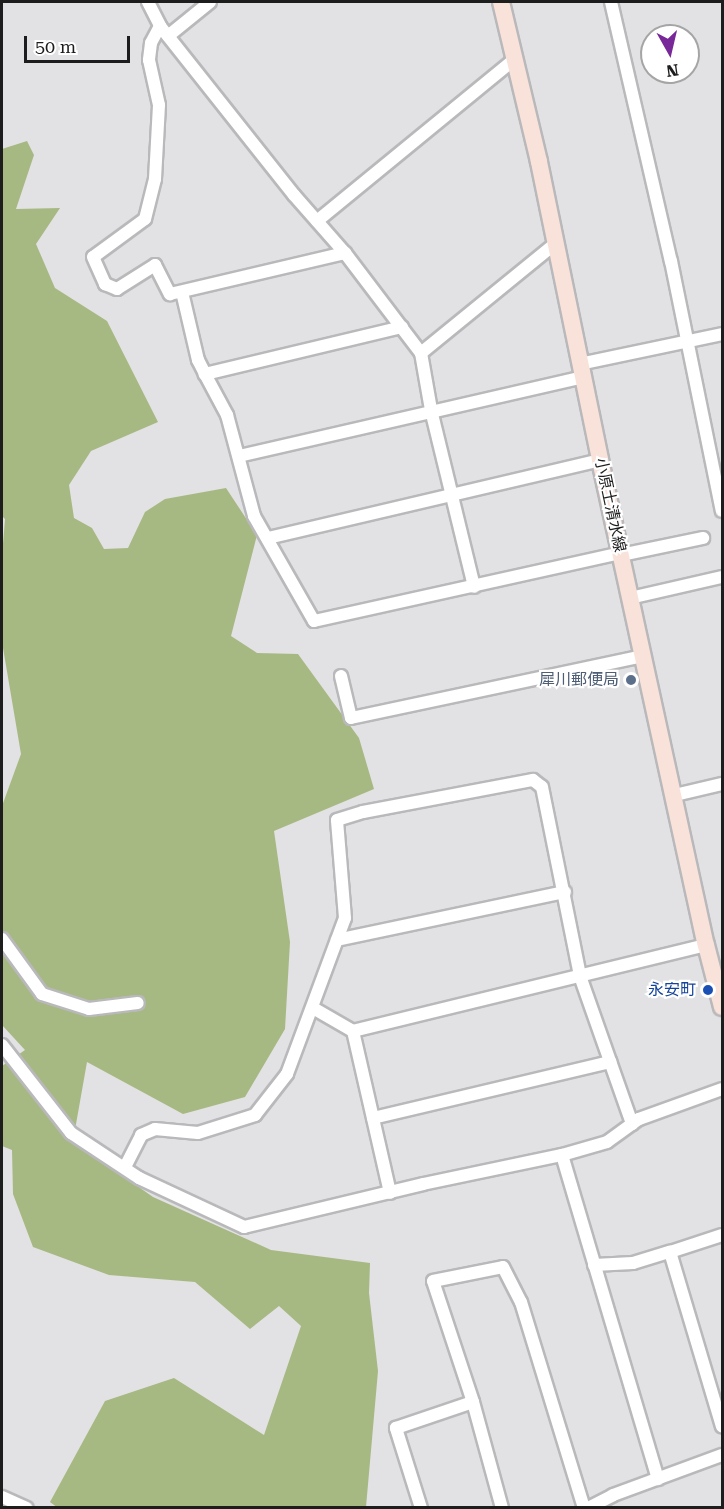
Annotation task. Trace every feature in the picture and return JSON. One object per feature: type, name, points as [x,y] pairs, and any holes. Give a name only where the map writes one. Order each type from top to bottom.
[{"type":"main road","name":"小原土清水線","points":[[501,2],[516,58],[556,243],[642,656],[675,795],[706,945],[723,1006]]},
{"type":"street","points":[[148,2],[160,26],[345,253],[421,353],[431,410],[474,587]]},
{"type":"street","points":[[168,36],[210,2]]},
{"type":"street","points":[[611,2],[671,261],[686,342],[723,511]]},
{"type":"street","points":[[160,26],[151,43],[149,60],[159,105],[155,179],[145,219],[93,257],[105,284],[117,289],[155,265],[170,294],[345,253]]},
{"type":"street","points":[[317,221],[516,58]]},
{"type":"street","points":[[421,353],[556,243]]},
{"type":"street","points":[[182,292],[198,360],[227,415],[254,516],[314,621],[703,538]]},
{"type":"street","points":[[205,374],[402,327]]},
{"type":"street","points":[[239,456],[431,410],[723,334]]},
{"type":"street","points":[[268,538],[600,460]]},
{"type":"street","points":[[630,598],[723,577]]},
{"type":"street","points":[[341,676],[351,718],[642,656]]},
{"type":"street","points":[[125,1167],[141,1135],[155,1129],[198,1132],[255,1115],[286,1074],[313,1008],[345,918],[338,820],[363,812],[533,780],[542,787],[565,892],[580,976],[633,1124]]},
{"type":"street","points":[[675,795],[723,784]]},
{"type":"street","points":[[338,940],[565,892]]},
{"type":"street","points":[[2,939],[42,994],[89,1009],[138,1003]]},
{"type":"street","points":[[313,1008],[353,1031],[706,945]]},
{"type":"street","points":[[353,1031],[390,1192]]},
{"type":"street","points":[[2,1045],[71,1133],[139,1178],[244,1227],[561,1155],[607,1142],[639,1119],[723,1089]]},
{"type":"street","points":[[373,1118],[610,1062]]},
{"type":"street","points":[[561,1155],[658,1479]]},
{"type":"street","points":[[594,1265],[633,1263],[723,1235]]},
{"type":"street","points":[[670,1252],[723,1426]]},
{"type":"street","points":[[502,1508],[473,1402],[433,1281],[504,1267],[521,1302],[586,1508],[723,1455]]},
{"type":"street","points":[[421,1508],[396,1428],[473,1402]]},
{"type":"street","points":[[2,1497],[27,1508]]},
{"type":"green space","points":[[27,141],[34,155],[16,209],[60,208],[36,244],[55,288],[107,321],[158,422],[91,451],[69,485],[74,518],[92,528],[104,549],[128,548],[145,512],[165,499],[226,488],[257,535],[231,636],[257,653],[298,654],[359,738],[374,789],[274,831],[290,942],[285,1029],[245,1097],[183,1114],[87,1062],[73,1141],[153,1197],[271,1250],[370,1263],[369,1293],[378,1371],[366,1507],[58,1508],[50,1502],[105,1401],[174,1378],[264,1435],[301,1326],[279,1306],[250,1329],[195,1282],[109,1275],[33,1247],[13,1194],[12,1150],[2,1146],[2,1066],[25,1050],[2,1025],[2,806],[21,754],[2,642],[2,556],[5,519],[2,516],[2,149]]},
{"type":"place","name":"犀川郵便局","points":[[631,680]]},
{"type":"place","name":"永安町","points":[[708,990]]}]
